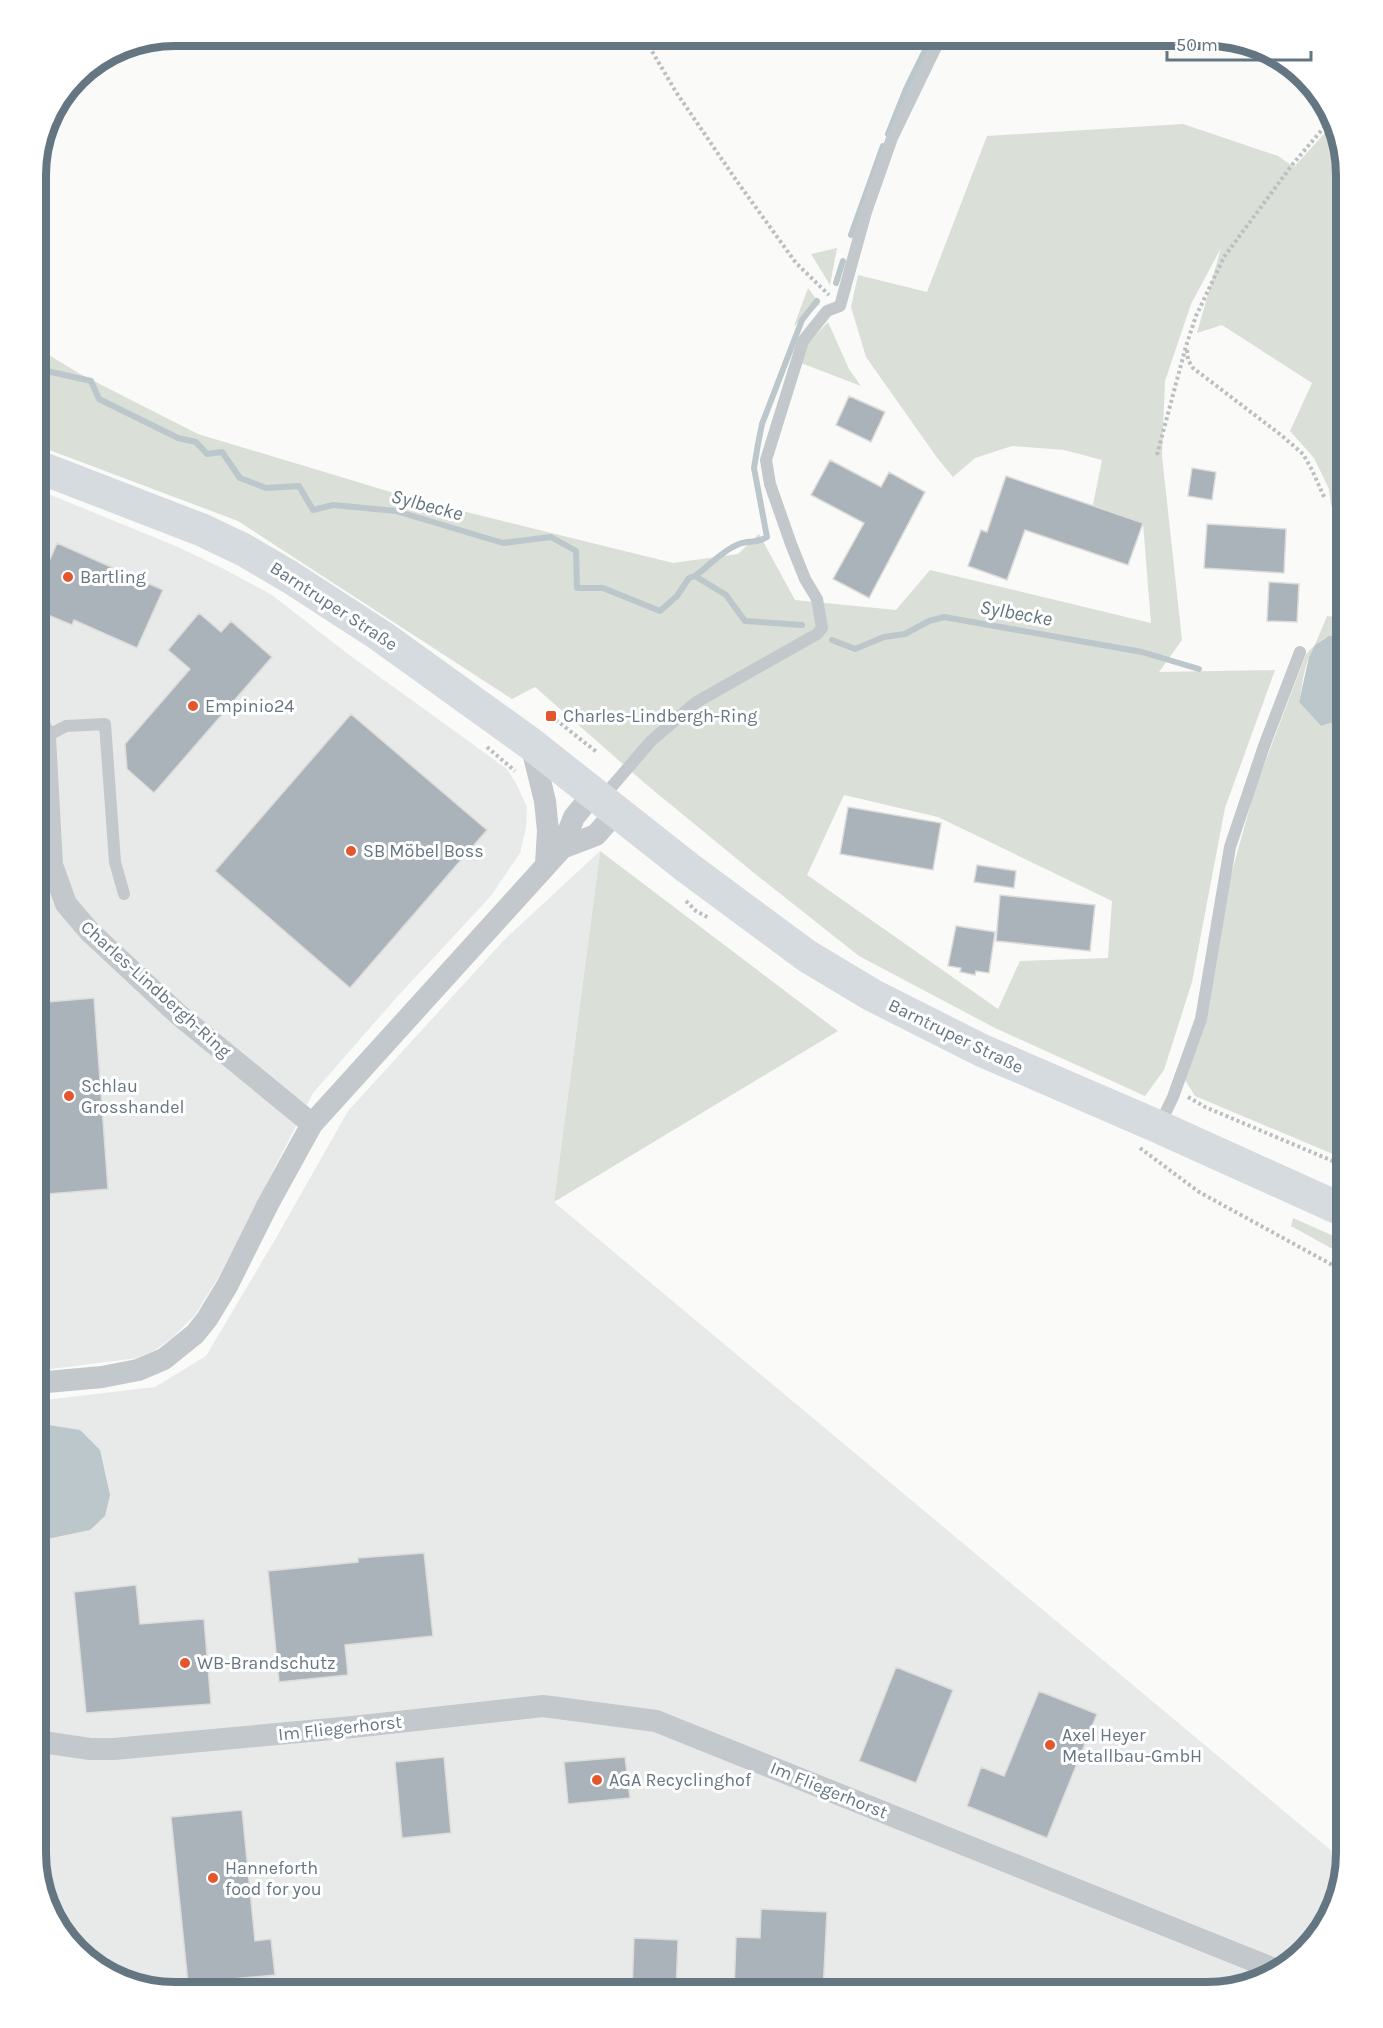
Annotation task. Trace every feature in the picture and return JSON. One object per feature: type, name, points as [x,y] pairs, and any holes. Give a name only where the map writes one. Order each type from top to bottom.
[{"type":"main road","name":"Barntruper Straße","points":[[47,470],[202,530],[244,550],[290,577],[381,636],[531,744],[688,868],[798,950],[872,995],[981,1050],[1336,1207]]},
{"type":"street","points":[[531,744],[545,801],[548,831],[546,864]]},
{"type":"street","name":"Charles-Lindbergh-Ring","points":[[47,798],[52,865],[66,904],[90,932],[179,1015],[312,1125]]},
{"type":"street","points":[[46,1382],[102,1377],[138,1370],[164,1359],[195,1334],[227,1286],[268,1204],[312,1125],[546,864],[562,848],[596,836],[604,801]]},
{"type":"street","name":"Im Fliegerhorst","points":[[46,1742],[90,1749],[114,1749],[352,1727],[543,1706],[656,1721],[1268,1966]]},
{"type":"lane","points":[[604,801],[651,741],[695,703],[817,634],[822,628],[817,599],[805,579],[791,544],[770,484],[766,460],[803,341],[826,311],[840,306],[866,212],[892,138],[936,47]]},
{"type":"lane","points":[[1159,1127],[1173,1097],[1201,1019],[1230,847],[1264,746],[1298,657]]},
{"type":"lane","points":[[47,727],[105,724],[115,862],[124,894]]},
{"type":"path","points":[[650,47],[703,131],[796,263],[840,306]]},
{"type":"path","points":[[1157,455],[1196,316],[1224,257],[1292,165],[1326,125]]},
{"type":"path","points":[[1186,346],[1188,360],[1193,368],[1303,454],[1325,499]]},
{"type":"path","points":[[551,716],[598,753]]},
{"type":"path","points":[[485,745],[511,765],[518,774]]},
{"type":"path","points":[[1173,1097],[1182,1094],[1205,1107],[1336,1162]]},
{"type":"path","points":[[1160,1165],[1199,1192],[1336,1267]]},
{"type":"shaded area","points":[[1183,124],[1278,156],[1294,167],[1328,129],[1335,159],[1336,176],[1336,515],[1331,505],[1329,489],[1314,458],[1290,431],[1312,383],[1222,325],[1197,333],[1221,248],[1191,304],[1165,381],[1162,456],[1182,640],[1159,672],[1275,670],[1225,808],[1192,982],[1164,1070],[1145,1096],[995,1028],[859,956],[648,786],[535,687],[512,699],[238,521],[47,449],[47,354],[80,374],[198,434],[414,499],[673,563],[738,554],[759,534],[795,600],[896,610],[930,570],[1151,623],[1143,523],[1093,505],[1102,460],[1064,450],[1012,446],[975,458],[953,477],[866,357],[851,307],[858,275],[927,292],[987,136]],"holes":[[[844,795],[938,817],[1112,901],[1108,958],[1020,961],[998,1009],[807,875]]]},
{"type":"shaded area","points":[[837,248],[830,285],[811,254]]},
{"type":"shaded area","points":[[808,288],[820,304],[794,326]]},
{"type":"shaded area","points":[[828,322],[849,369],[861,386],[801,363],[808,343]]},
{"type":"shaded area","points":[[47,493],[178,547],[272,595],[348,654],[507,769],[527,807],[526,828],[520,853],[490,897],[397,997],[313,1093],[218,1278],[195,1315],[172,1338],[155,1350],[137,1358],[46,1370]]},
{"type":"shaded area","points":[[1327,616],[1336,617],[1336,636],[1320,641],[1306,665],[1299,702],[1321,726],[1336,721],[1336,1155],[1195,1096],[1185,1080],[1229,882],[1255,789],[1306,654],[1315,645]]},
{"type":"shaded area","points":[[1329,636],[1336,636],[1336,721],[1321,726],[1299,702],[1309,657],[1315,645]]},
{"type":"shaded area","points":[[600,851],[554,1202],[1336,1854],[1332,1886],[1327,1902],[1310,1931],[1286,1955],[1257,1972],[1208,1982],[167,1981],[134,1975],[118,1968],[90,1949],[73,1931],[56,1902],[46,1852],[46,1400],[155,1387],[206,1356],[348,1111],[504,940]]},
{"type":"shaded area","points":[[600,852],[838,1031],[554,1202]]},
{"type":"shaded area","points":[[1293,1218],[1336,1237],[1336,1251],[1291,1226]]},
{"type":"shaded area","points":[[46,1425],[80,1430],[100,1450],[110,1495],[105,1516],[90,1530],[46,1539]]},
{"type":"building","points":[[849,396],[885,412],[871,442],[836,425]]},
{"type":"building","points":[[830,460],[881,487],[889,472],[925,492],[869,598],[833,579],[864,523],[811,495]]},
{"type":"building","points":[[1192,468],[1216,472],[1212,500],[1188,496]]},
{"type":"building","points":[[1006,476],[1143,523],[1128,565],[1025,530],[1007,580],[968,566],[981,530],[987,532]]},
{"type":"building","points":[[1207,524],[1286,529],[1284,573],[1204,568]]},
{"type":"building","points":[[57,543],[163,590],[137,648],[74,620],[72,625],[47,614],[47,567]]},
{"type":"building","points":[[1269,582],[1299,584],[1297,622],[1267,621]]},
{"type":"building","name":"Empinio24","points":[[199,613],[221,632],[231,621],[272,657],[154,793],[127,769],[125,744],[190,669],[168,650]]},
{"type":"building","name":"SB Möbel Boss","points":[[351,714],[487,830],[350,988],[215,871]]},
{"type":"building","points":[[848,807],[941,823],[933,870],[840,854]]},
{"type":"building","points":[[977,865],[1016,871],[1014,888],[974,882]]},
{"type":"building","points":[[1000,895],[1095,905],[1090,951],[996,941]]},
{"type":"building","points":[[956,926],[995,932],[989,973],[976,971],[975,975],[960,972],[961,968],[948,966]]},
{"type":"building","name":"Schlau Grosshandel","points":[[94,998],[108,1189],[46,1194],[47,1002]]},
{"type":"building","points":[[424,1553],[433,1636],[345,1645],[348,1675],[279,1682],[268,1571],[358,1562],[358,1558]]},
{"type":"building","points":[[136,1585],[140,1624],[204,1619],[211,1704],[86,1713],[74,1592]]},
{"type":"building","points":[[896,1667],[953,1690],[916,1783],[859,1761]]},
{"type":"building","name":"Axel Heyer Metallbau-GmbH","points":[[1039,1691],[1097,1714],[1047,1838],[967,1806],[981,1767],[1004,1776]]},
{"type":"building","points":[[444,1757],[451,1833],[402,1838],[395,1762]]},
{"type":"building","name":"AGA Recyclinghof","points":[[625,1757],[630,1798],[568,1804],[564,1762]]},
{"type":"building","name":"Hanneforth food for you","points":[[242,1810],[255,1941],[271,1939],[275,1975],[188,1981],[171,1817]]},
{"type":"building","points":[[761,1909],[827,1912],[824,1982],[734,1982],[736,1937],[760,1938]]},
{"type":"building","points":[[634,1938],[678,1940],[676,1981],[632,1981]]},
{"type":"waterway","points":[[888,134],[927,47]]},
{"type":"waterway","points":[[851,235],[883,146]]},
{"type":"waterway","points":[[836,283],[843,261]]},
{"type":"waterway","points":[[695,576],[733,547],[767,537],[754,468],[762,424],[802,320],[817,301]]},
{"type":"waterway","name":"Sylbecke","points":[[47,371],[91,381],[99,399],[178,438],[196,442],[207,454],[222,452],[240,478],[266,488],[299,486],[313,510],[333,505],[396,511],[503,543],[551,537],[576,551],[577,588],[603,588],[660,611],[677,596],[689,578],[695,576],[726,595],[745,621],[802,625]]},
{"type":"waterway","name":"Sylbecke","points":[[832,640],[855,649],[884,637],[905,634],[929,621],[944,617],[1142,652],[1199,669]]},
{"type":"place","name":"Bartling","points":[[68,577]]},
{"type":"place","name":"Empinio24","points":[[193,706]]},
{"type":"place","name":"Charles-Lindbergh-Ring","points":[[551,716]]},
{"type":"place","name":"SB Möbel Boss","points":[[351,851]]},
{"type":"place","name":"Schlau Grosshandel","points":[[69,1096]]},
{"type":"place","name":"WB-Brandschutz","points":[[185,1663]]},
{"type":"place","name":"Axel Heyer Metallbau-GmbH","points":[[1050,1745]]},
{"type":"place","name":"AGA Recyclinghof","points":[[597,1780]]},
{"type":"place","name":"Hanneforth food for you","points":[[213,1878]]}]
